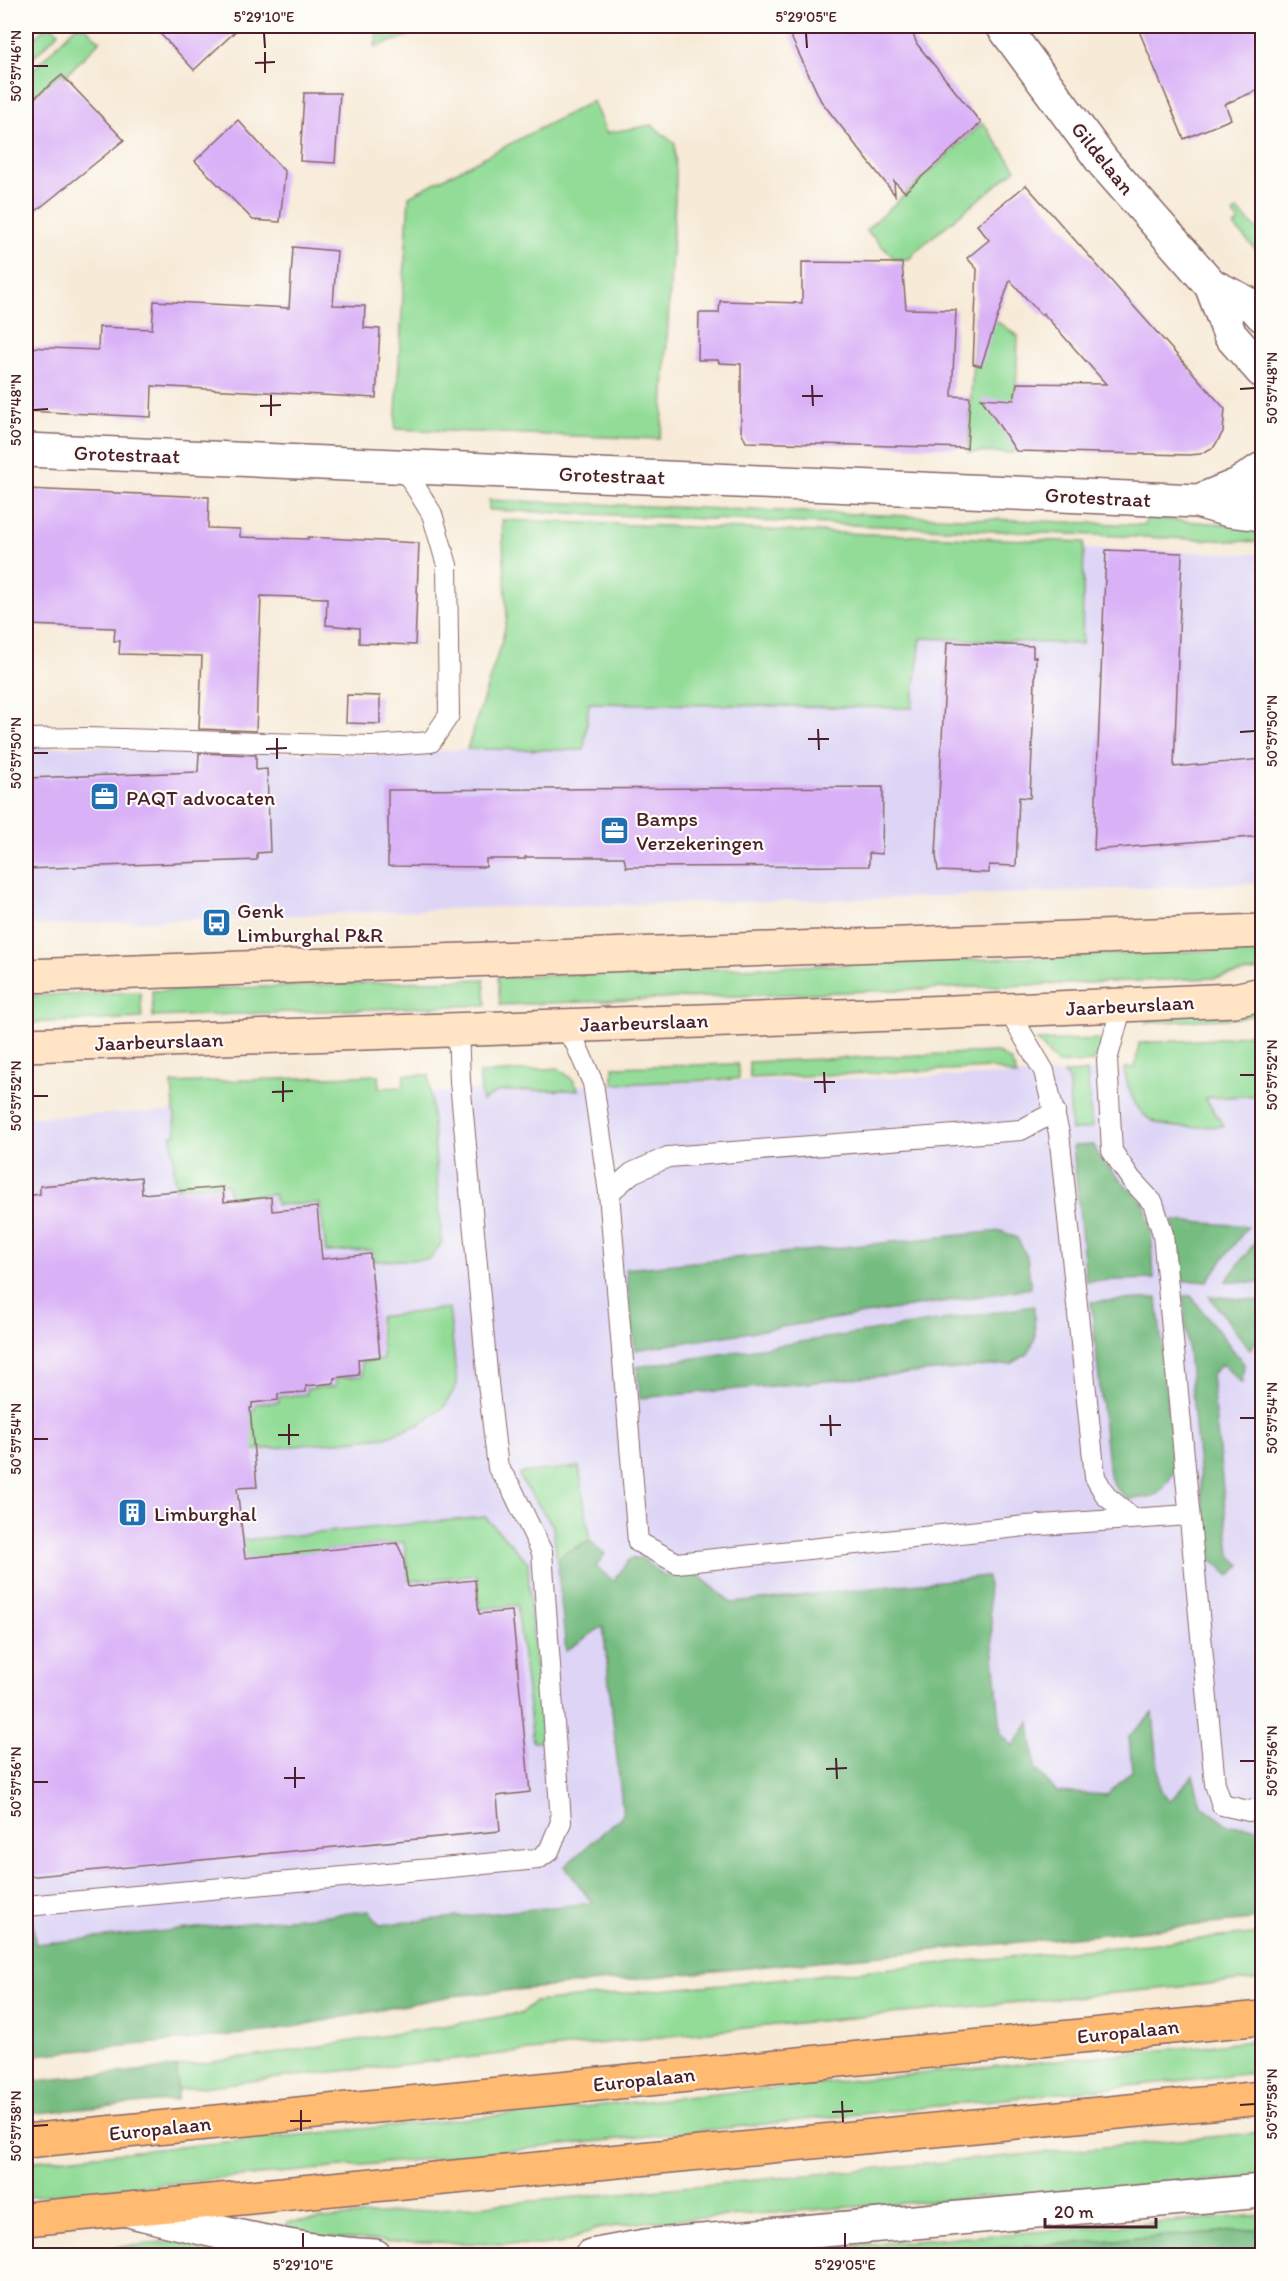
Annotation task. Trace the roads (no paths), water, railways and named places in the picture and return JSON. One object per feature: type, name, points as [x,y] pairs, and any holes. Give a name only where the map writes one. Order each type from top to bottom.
[{"type":"main road","points":[[26,976],[1263,931]]},
{"type":"main road","name":"Jaarbeurslaan","points":[[26,1045],[1008,1010],[1234,1000],[1263,994]]},
{"type":"main road","name":"Europalaan","points":[[26,2141],[1263,2018]]},
{"type":"main road","points":[[26,2218],[1263,2098]]},
{"type":"street","name":"Gildelaan","points":[[1003,26],[1103,162],[1211,285],[1230,335],[1263,372]]},
{"type":"street","name":"Gildelaan","points":[[1211,285],[1255,307],[1263,315]]},
{"type":"street","name":"Grotestraat","points":[[26,450],[1199,501],[1229,510],[1263,514]]},
{"type":"street","name":"Grotestraat","points":[[1199,501],[1238,485],[1263,469]]},
{"type":"street","points":[[591,2256],[645,2246],[1263,2191]]},
{"type":"street","points":[[120,2209],[205,2229],[324,2252],[375,2256]]},
{"type":"lane","points":[[26,739],[86,738],[373,746],[431,742],[449,715],[447,565],[432,514],[402,465]]},
{"type":"lane","points":[[1122,1005],[1107,1060],[1110,1135],[1112,1151],[1131,1179],[1153,1203],[1163,1233],[1215,1784],[1222,1805],[1249,1811],[1263,1808]]},
{"type":"lane","points":[[1008,1010],[1044,1071],[1059,1133],[1095,1477],[1106,1496],[1133,1518]]},
{"type":"lane","points":[[560,1025],[575,1042],[592,1077],[609,1192],[638,1542],[677,1563],[1026,1526],[1189,1515]]},
{"type":"lane","points":[[26,1906],[538,1859],[549,1851],[561,1822],[542,1552],[511,1487],[498,1467],[462,1104],[458,1030]]},
{"type":"lane","points":[[609,1192],[632,1173],[668,1157],[1021,1130],[1055,1112]]},
{"type":"place","name":"PAQT advocaten","points":[[105,797]]},
{"type":"place","name":"Bamps Verzekeringen","points":[[615,830]]},
{"type":"place","name":"Genk Limburghal P&R","points":[[216,922]]},
{"type":"place","name":"Limburghal","points":[[133,1513]]}]
